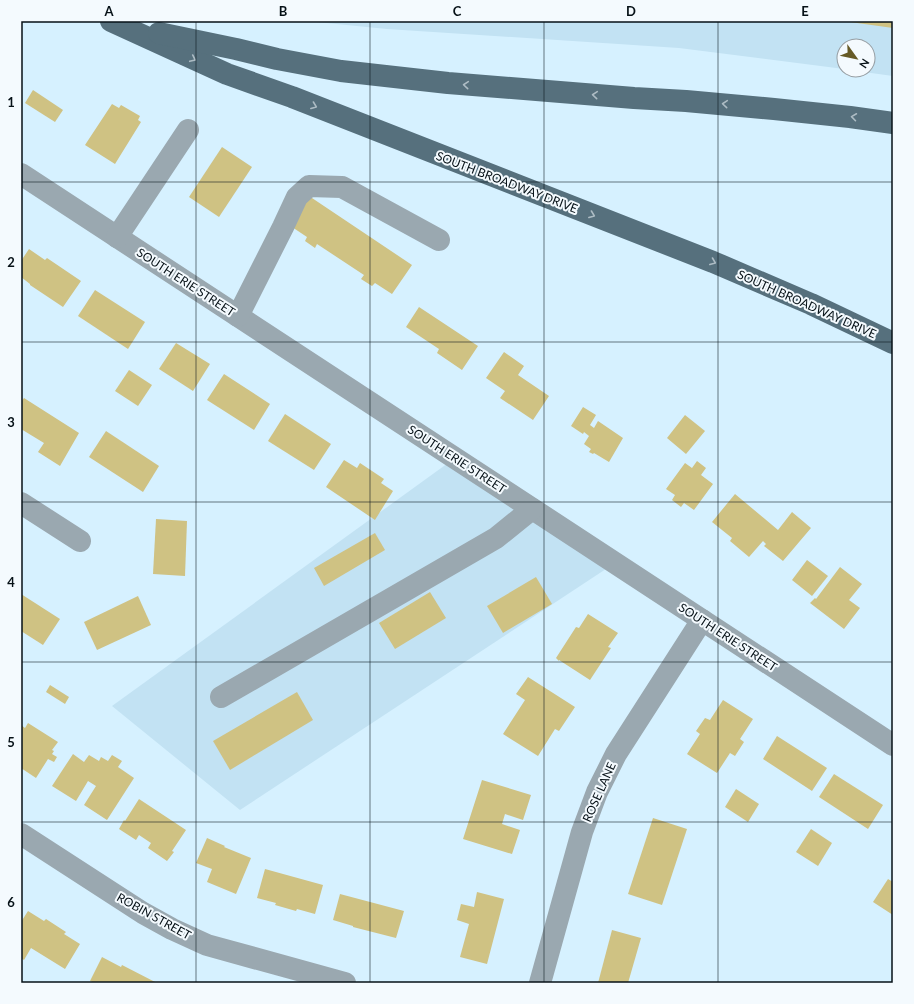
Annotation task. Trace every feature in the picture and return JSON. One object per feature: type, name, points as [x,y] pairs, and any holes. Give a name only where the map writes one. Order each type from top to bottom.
[{"type":"main road","name":"SOUTH BROADWAY DRIVE","points":[[115,23],[277,59],[341,71],[448,83],[774,109],[893,123]]},
{"type":"main road","name":"SOUTH BROADWAY DRIVE","points":[[115,23],[226,74],[306,103],[713,262],[811,304],[893,343]]},
{"type":"street","points":[[117,237],[188,130]]},
{"type":"street","name":"SOUTH ERIE STREET","points":[[21,174],[893,745]]},
{"type":"street","points":[[238,316],[283,227],[296,197],[309,186],[342,187],[439,240]]},
{"type":"street","points":[[21,503],[80,541]]},
{"type":"street","points":[[221,697],[496,538],[532,509]]},
{"type":"street","name":"ROSE LANE","points":[[540,983],[582,832],[597,792],[616,754],[702,620]]},
{"type":"street","name":"ROBIN STREET","points":[[23,839],[143,913],[172,929],[207,945],[346,983]]},
{"type":"shaded area","points":[[306,21],[893,21],[893,76],[876,74],[876,38],[836,38],[836,68],[679,48],[387,29]]},
{"type":"shaded area","points":[[455,458],[615,563],[240,810],[112,706]]},
{"type":"building","points":[[893,21],[893,28],[850,22]]},
{"type":"building","points":[[33,90],[63,110],[55,122],[25,103]]},
{"type":"building","points":[[112,104],[119,108],[121,105],[140,116],[138,120],[141,122],[115,164],[85,145]]},
{"type":"building","points":[[222,147],[252,167],[219,217],[189,197]]},
{"type":"building","points":[[309,196],[412,265],[392,294],[375,283],[372,286],[361,279],[364,275],[317,244],[315,248],[305,241],[307,237],[289,225]]},
{"type":"building","points":[[29,249],[45,260],[47,258],[81,281],[63,307],[30,285],[21,277],[21,261]]},
{"type":"building","points":[[95,290],[145,322],[128,349],[78,316]]},
{"type":"building","points":[[419,307],[478,346],[462,370],[437,353],[439,349],[406,327]]},
{"type":"building","points":[[176,343],[210,364],[193,391],[159,369]]},
{"type":"building","points":[[504,352],[524,366],[518,375],[549,396],[533,420],[500,398],[505,391],[486,378]]},
{"type":"building","points":[[129,370],[152,385],[138,406],[115,391]]},
{"type":"building","points":[[224,374],[270,404],[254,430],[207,400]]},
{"type":"building","points":[[24,398],[79,433],[60,466],[38,452],[44,443],[21,429],[21,402]]},
{"type":"building","points":[[583,407],[596,415],[590,425],[594,428],[598,421],[623,438],[609,462],[594,453],[589,452],[591,449],[584,444],[589,436],[571,426]]},
{"type":"building","points":[[285,414],[331,444],[314,470],[268,441]]},
{"type":"building","points":[[685,415],[705,431],[686,454],[667,438]]},
{"type":"building","points":[[106,431],[159,466],[143,492],[89,457]]},
{"type":"building","points":[[344,460],[357,468],[360,463],[384,479],[381,483],[393,491],[375,520],[326,487]]},
{"type":"building","points":[[697,461],[706,468],[701,475],[713,484],[694,510],[684,503],[681,507],[672,500],[675,495],[666,489],[685,463],[692,468]]},
{"type":"building","points":[[735,494],[778,530],[792,512],[811,528],[783,561],[764,546],[766,544],[763,541],[749,557],[730,541],[732,538],[712,522]]},
{"type":"building","points":[[156,519],[187,521],[185,576],[153,574]]},
{"type":"building","points":[[375,533],[385,550],[324,586],[314,568]]},
{"type":"building","points":[[807,560],[828,576],[812,596],[792,580]]},
{"type":"building","points":[[840,567],[862,584],[849,600],[860,608],[844,629],[810,603],[815,598],[816,599]]},
{"type":"building","points":[[536,577],[552,604],[503,633],[487,606]]},
{"type":"building","points":[[430,592],[446,618],[395,649],[379,623]]},
{"type":"building","points":[[21,594],[60,619],[43,645],[21,631]]},
{"type":"building","points":[[138,596],[151,625],[97,650],[84,622]]},
{"type":"building","points":[[588,614],[618,633],[608,647],[611,648],[590,680],[556,658],[576,627],[579,628]]},
{"type":"building","points":[[528,677],[575,707],[559,731],[555,729],[538,756],[503,734],[525,700],[516,694]]},
{"type":"building","points":[[50,685],[69,697],[65,704],[46,692]]},
{"type":"building","points":[[297,692],[313,720],[230,770],[213,741]]},
{"type":"building","points":[[723,700],[753,719],[740,739],[744,742],[735,756],[730,753],[717,773],[687,754],[700,734],[696,731],[705,718],[710,720]]},
{"type":"building","points":[[28,723],[58,742],[52,750],[54,751],[52,754],[57,757],[54,762],[48,759],[36,778],[21,768],[21,725],[25,728]]},
{"type":"building","points":[[777,736],[827,768],[812,791],[763,759]]},
{"type":"building","points":[[73,754],[84,762],[89,755],[99,761],[101,757],[108,761],[112,755],[122,761],[118,767],[134,778],[107,820],[84,805],[96,786],[88,781],[76,801],[52,786]]},
{"type":"building","points":[[834,774],[883,805],[868,829],[819,797]]},
{"type":"building","points":[[482,780],[531,795],[523,820],[505,814],[502,824],[520,830],[512,854],[463,839]]},
{"type":"building","points":[[736,789],[759,804],[748,822],[725,807]]},
{"type":"building","points":[[139,799],[186,830],[172,851],[174,852],[167,861],[148,848],[151,843],[139,835],[136,840],[119,829]]},
{"type":"building","points":[[653,818],[687,829],[662,905],[628,894]]},
{"type":"building","points":[[811,829],[832,843],[818,866],[796,852]]},
{"type":"building","points":[[207,838],[251,858],[236,894],[207,882],[212,869],[196,863]]},
{"type":"building","points":[[265,869],[323,885],[315,914],[297,909],[296,911],[275,905],[276,903],[257,898]]},
{"type":"building","points":[[888,879],[893,882],[893,915],[873,902]]},
{"type":"building","points":[[477,892],[504,899],[487,964],[460,957],[469,924],[457,920],[461,904],[474,907]]},
{"type":"building","points":[[340,894],[404,911],[396,938],[353,927],[333,920]]},
{"type":"building","points":[[28,911],[44,921],[46,919],[66,932],[64,934],[80,944],[65,969],[31,948],[24,960],[21,958],[21,922]]},
{"type":"building","points":[[612,930],[641,938],[628,983],[598,983]]},
{"type":"building","points":[[102,957],[121,967],[122,965],[157,983],[95,983],[90,981]]}]
